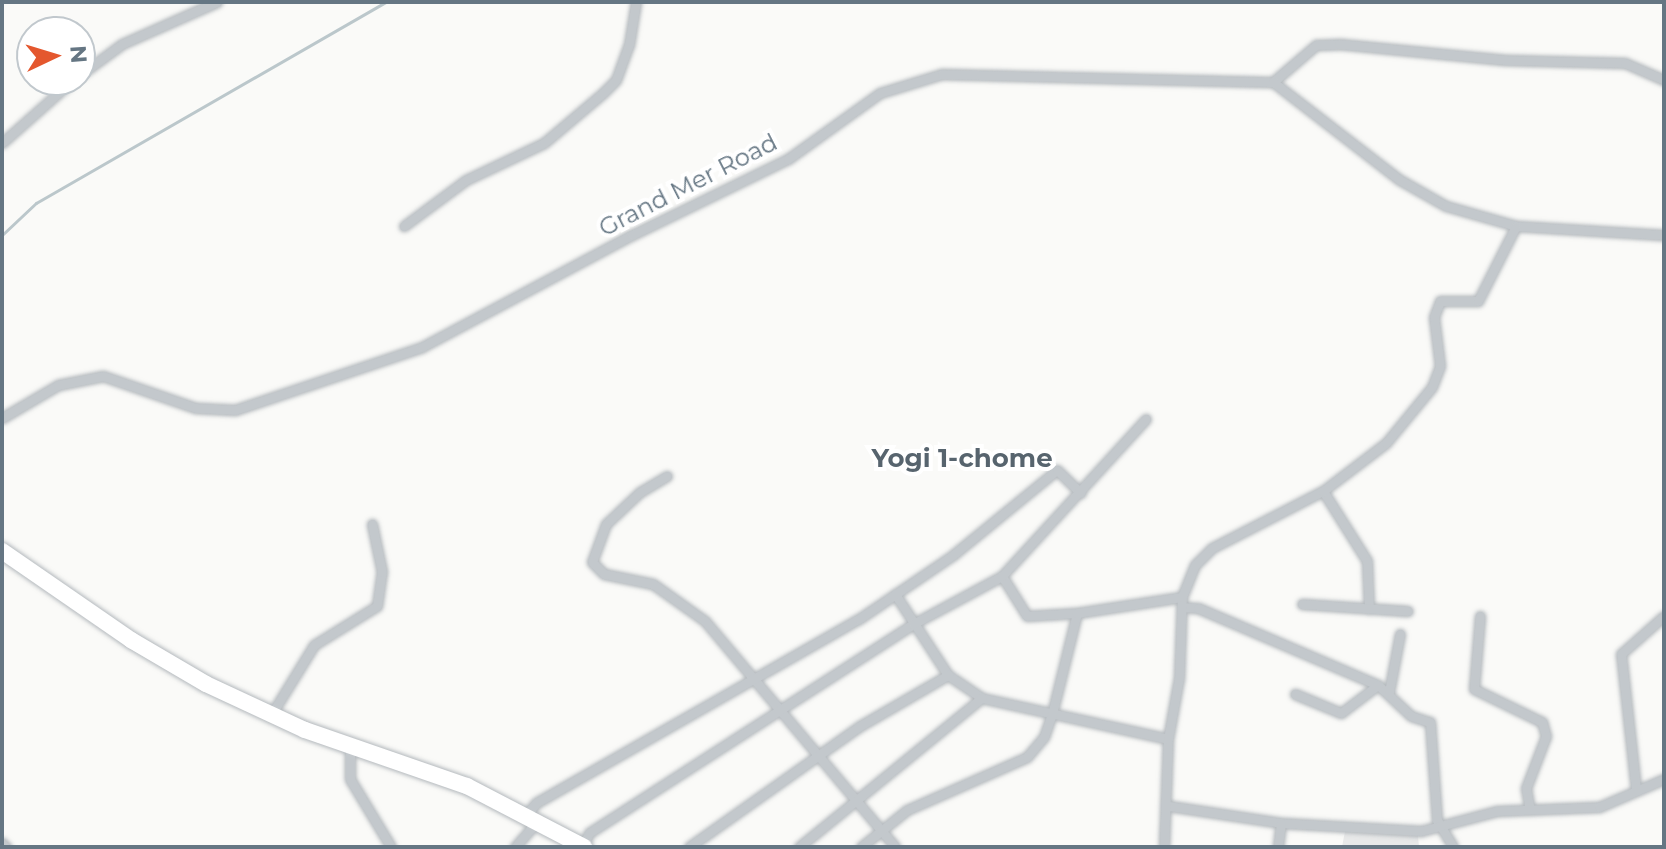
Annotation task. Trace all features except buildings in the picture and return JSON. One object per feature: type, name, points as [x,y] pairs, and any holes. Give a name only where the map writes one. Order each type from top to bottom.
[{"type":"highway","points":[[2,551],[170,665],[271,715],[467,786],[583,846]]},
{"type":"street","points":[[96,63],[122,44],[217,2]]},
{"type":"street","points":[[404,226],[466,180],[544,143],[603,93],[616,80],[629,45],[636,2]]},
{"type":"street","points":[[1664,80],[1625,63],[1505,60],[1339,44],[1316,45],[1273,82],[1400,180],[1446,206],[1516,226],[1664,235]]},
{"type":"street","name":"Grand Mer Road","points":[[2,418],[58,385],[103,376],[196,408],[235,410],[422,347],[632,235],[788,159],[880,93],[905,83],[942,74],[979,73],[1273,82]]},
{"type":"street","points":[[2,143],[55,96]]},
{"type":"street","points":[[1164,847],[1169,806],[1168,739],[1179,678],[1182,602],[1195,565],[1212,548],[1323,491],[1386,443],[1432,387],[1440,366],[1434,317],[1440,301],[1478,301],[1516,226]]},
{"type":"street","points":[[583,846],[589,833],[785,711],[913,624],[1002,576],[1146,419]]},
{"type":"street","points":[[515,847],[532,818],[536,803],[759,680],[895,594],[953,555],[1057,470],[1081,493]]},
{"type":"street","points":[[667,476],[640,492],[606,524],[592,562],[604,574],[630,575],[653,584],[705,621],[759,680],[895,847]]},
{"type":"street","points":[[1323,491],[1367,561],[1369,609]]},
{"type":"street","points":[[271,715],[314,645],[377,606],[382,572],[372,524]]},
{"type":"street","points":[[1002,576],[1027,616],[1182,602],[1378,685],[1389,692],[1411,716],[1430,722],[1441,825],[1453,847]]},
{"type":"street","points":[[895,594],[948,675],[982,698],[1168,739]]},
{"type":"street","points":[[1302,604],[1408,611]]},
{"type":"street","points":[[861,847],[907,810],[1027,757],[1044,737],[1052,714],[1077,613]]},
{"type":"street","points":[[1480,616],[1474,689],[1542,722],[1546,736],[1526,788],[1530,810]]},
{"type":"street","points":[[1636,789],[1621,654],[1664,616]]},
{"type":"street","points":[[1389,692],[1400,634]]},
{"type":"street","points":[[689,847],[822,756],[860,726],[948,675]]},
{"type":"street","points":[[1295,694],[1341,713],[1378,685]]},
{"type":"street","points":[[799,847],[982,698]]},
{"type":"street","points":[[350,745],[350,779],[391,847]]},
{"type":"street","points":[[1169,806],[1281,823],[1421,831],[1473,815],[1599,807],[1664,779]]},
{"type":"street","points":[[1278,847],[1281,823]]},
{"type":"shaded area","points":[[1345,831],[1418,836],[1419,847],[1342,847]]},
{"type":"waterway","points":[[2,235],[36,203],[386,2]]},
{"type":"district","name":"Yogi 1-chome","points":[[962,459]]}]
